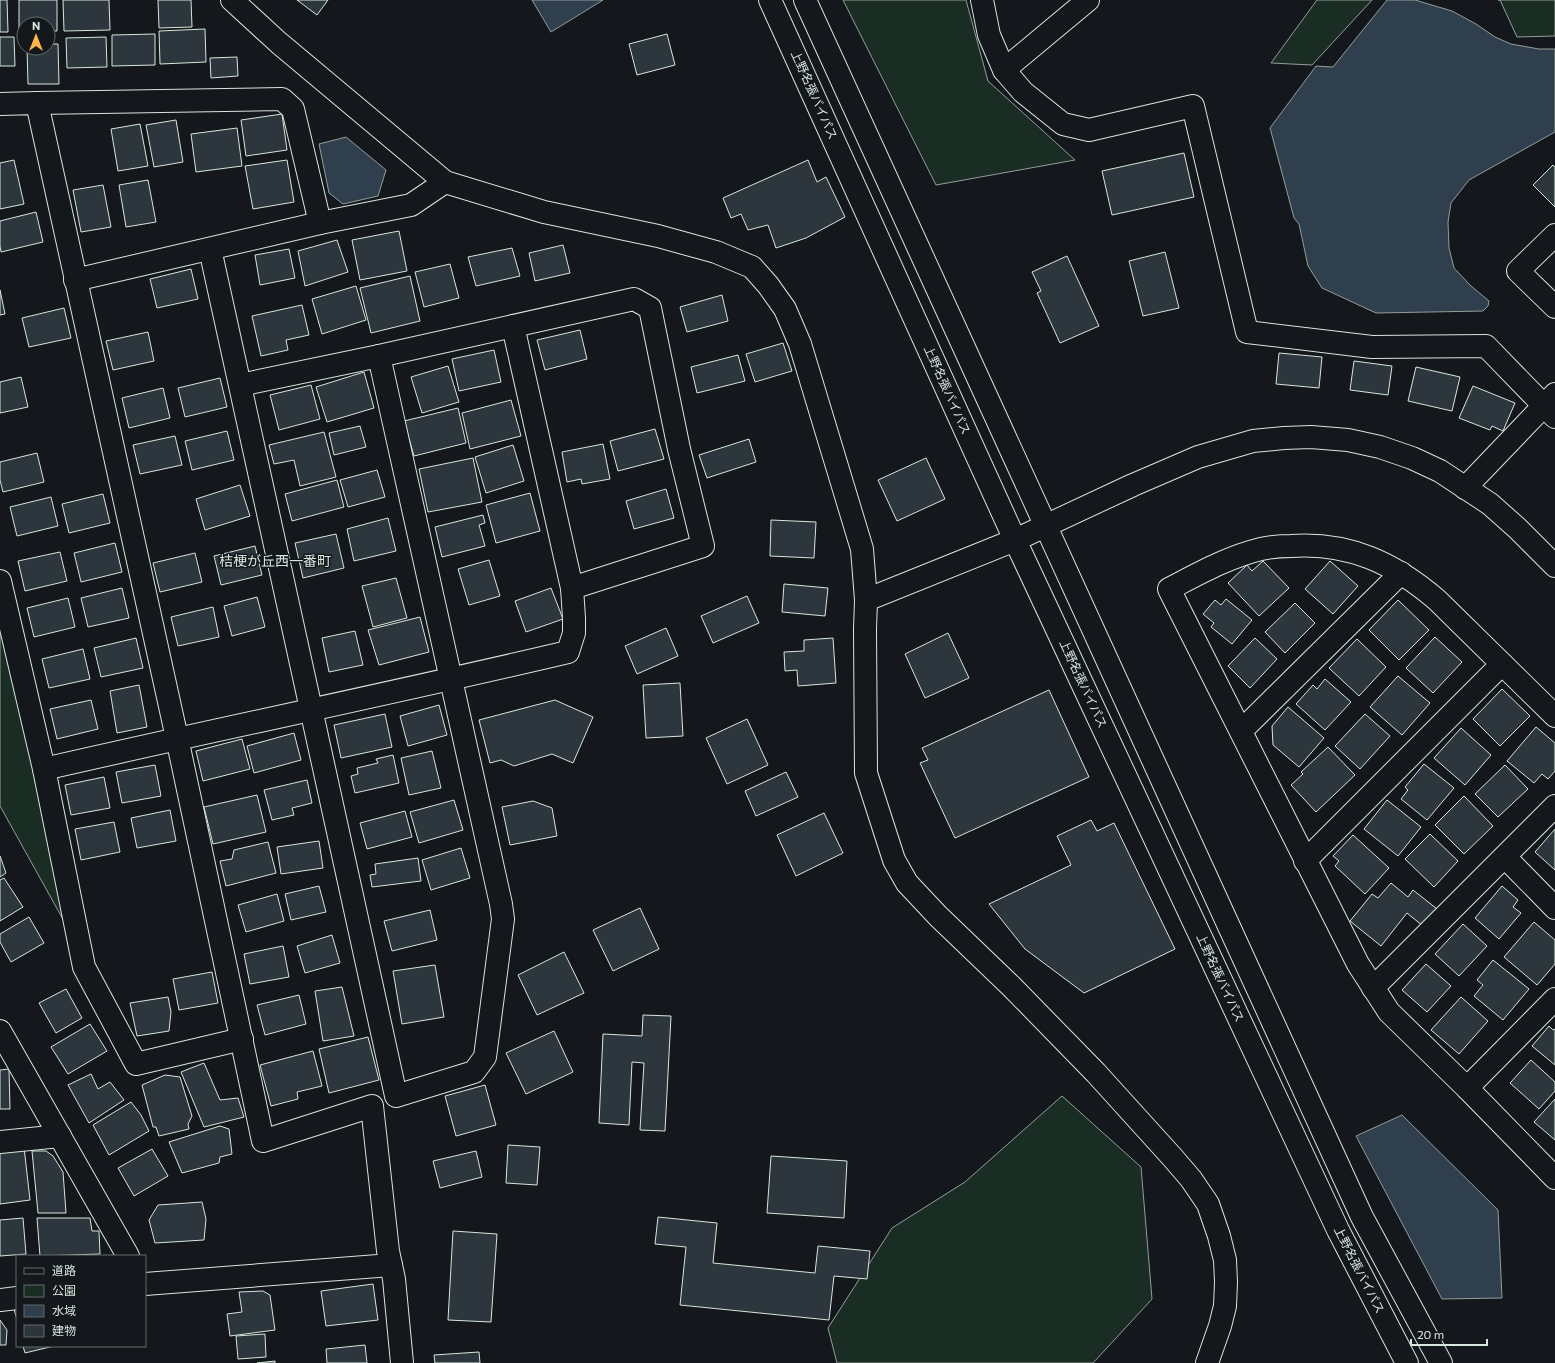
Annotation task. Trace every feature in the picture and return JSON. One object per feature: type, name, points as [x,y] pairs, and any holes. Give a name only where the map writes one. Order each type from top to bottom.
[{"type":"main road","points":[[232,0],[279,43],[445,182],[544,212],[658,236],[716,252],[752,267],[768,285],[785,309],[800,344],[862,549],[866,600],[866,773],[894,860],[907,883],[938,916],[1011,986],[1096,1073],[1168,1152],[1191,1179],[1208,1204],[1220,1236],[1225,1260],[1226,1282],[1225,1306],[1220,1326],[1207,1363]]},
{"type":"main road","name":"上野名張バイパス","points":[[770,0],[1015,540],[1338,1230],[1407,1363]]},
{"type":"main road","points":[[805,0],[1362,1217],[1441,1363]]},
{"type":"main road","points":[[982,0],[989,35],[1004,70],[1022,92],[1063,124],[1088,130],[1193,106],[1247,332],[1372,347],[1486,346],[1551,406],[1465,488]]},
{"type":"main road","points":[[1004,70],[1088,0]]},
{"type":"main road","points":[[0,104],[282,99],[293,109],[320,223]]},
{"type":"main road","points":[[37,103],[177,738],[263,1141],[372,1106],[396,1096],[474,1072],[485,1057],[503,919],[502,904],[450,680],[379,356]]},
{"type":"main road","points":[[75,280],[320,223],[411,205],[445,182]]},
{"type":"main road","points":[[1555,235],[1518,271],[1555,307]]},
{"type":"main road","points":[[210,249],[396,1096]]},
{"type":"main road","points":[[240,385],[634,300],[650,308],[679,449],[703,546],[572,588]]},
{"type":"main road","points":[[44,768],[310,709],[450,680],[568,652],[574,633],[572,588],[513,326]]},
{"type":"main road","points":[[866,600],[1015,540],[1132,485],[1198,457],[1253,441],[1284,438],[1311,437],[1348,440],[1380,447],[1412,458],[1440,471],[1490,504],[1517,528],[1555,566]]},
{"type":"main road","points":[[1555,716],[1422,587],[1379,561],[1357,552],[1309,545],[1261,549],[1235,558],[1193,576],[1169,589],[1358,964],[1388,1012],[1467,1088],[1555,1178]]},
{"type":"main road","points":[[1241,731],[1401,573]]},
{"type":"main road","points":[[0,581],[44,768],[84,967],[136,1064],[242,1039]]},
{"type":"main road","points":[[1305,861],[1502,664]]},
{"type":"main road","points":[[1374,988],[1555,806]]},
{"type":"main road","points":[[1505,857],[1555,908]]},
{"type":"main road","points":[[1467,1088],[1555,999]]},
{"type":"main road","points":[[0,1031],[127,1255]]},
{"type":"main road","points":[[372,1106],[388,1251],[394,1279],[402,1363]]},
{"type":"main road","points":[[0,1142],[60,1136]]},
{"type":"main road","points":[[146,1284],[391,1265]]},
{"type":"main road","points":[[0,1300],[16,1298]]},
{"type":"green space","points":[[843,0],[966,0],[988,81],[1075,160],[936,185]]},
{"type":"green space","points":[[1317,0],[1372,0],[1312,65],[1271,63]]},
{"type":"green space","points":[[1500,0],[1555,0],[1555,36],[1517,37]]},
{"type":"green space","points":[[0,619],[70,932],[0,806]]},
{"type":"green space","points":[[1062,1096],[1141,1167],[1152,1299],[1093,1363],[837,1363],[828,1328],[892,1228],[965,1182]]},
{"type":"water","points":[[532,0],[603,0],[551,32]]},
{"type":"water","points":[[1387,0],[1415,0],[1452,11],[1476,24],[1495,37],[1511,44],[1539,49],[1555,49],[1555,132],[1469,180],[1451,203],[1448,222],[1449,248],[1454,268],[1471,286],[1489,301],[1488,306],[1483,311],[1376,313],[1322,288],[1308,266],[1299,224],[1294,218],[1270,128],[1316,66],[1333,67]]},
{"type":"water","points":[[346,137],[386,170],[378,196],[343,204],[329,193],[319,144]]},
{"type":"water","points":[[1402,1115],[1498,1210],[1502,1298],[1442,1299],[1356,1136]]},
{"type":"building","points":[[0,0],[7,0],[8,32],[0,32]]},
{"type":"building","points":[[19,0],[57,0],[57,31],[56,16],[19,16]]},
{"type":"building","points":[[63,0],[109,0],[110,30],[64,31]]},
{"type":"building","points":[[158,0],[191,0],[192,27],[159,28]]},
{"type":"building","points":[[297,0],[328,0],[317,15]]},
{"type":"building","points":[[205,29],[206,62],[160,64],[159,31]]},
{"type":"building","points":[[155,34],[155,65],[112,66],[112,35]]},
{"type":"building","points":[[667,34],[675,65],[637,75],[629,44]]},
{"type":"building","points":[[0,37],[14,37],[15,66],[0,66]]},
{"type":"building","points":[[106,37],[107,67],[67,68],[66,38]]},
{"type":"building","points":[[56,44],[58,44],[59,84],[28,84],[27,56],[56,56]]},
{"type":"building","points":[[237,57],[238,76],[211,78],[210,58]]},
{"type":"building","points":[[282,114],[287,150],[246,156],[241,120]]},
{"type":"building","points":[[176,120],[183,162],[154,167],[146,125]]},
{"type":"building","points":[[140,124],[148,166],[118,171],[111,129]]},
{"type":"building","points":[[237,128],[242,166],[196,172],[191,134]]},
{"type":"building","points":[[1184,153],[1194,197],[1112,215],[1102,171]]},
{"type":"building","points":[[14,160],[24,204],[0,209],[0,163]]},
{"type":"building","points":[[287,160],[294,202],[253,209],[245,166]]},
{"type":"building","points":[[808,160],[817,182],[826,177],[845,217],[806,238],[776,248],[768,225],[748,230],[741,214],[731,218],[723,198]]},
{"type":"building","points":[[1553,165],[1555,167],[1555,207],[1533,185]]},
{"type":"building","points":[[148,180],[156,222],[126,227],[119,185]]},
{"type":"building","points":[[103,185],[111,227],[81,232],[73,190]]},
{"type":"building","points":[[36,212],[43,242],[1,252],[0,221]]},
{"type":"building","points":[[399,231],[407,271],[360,280],[352,240]]},
{"type":"building","points":[[337,240],[348,272],[305,286],[298,251]]},
{"type":"building","points":[[563,245],[570,273],[535,281],[529,253]]},
{"type":"building","points":[[512,248],[520,276],[476,286],[468,257]]},
{"type":"building","points":[[289,249],[295,278],[260,285],[255,255]]},
{"type":"building","points":[[1165,252],[1179,308],[1143,316],[1129,261]]},
{"type":"building","points":[[1067,256],[1099,326],[1060,343],[1037,293],[1041,291],[1032,272]]},
{"type":"building","points":[[450,264],[459,298],[424,307],[415,272]]},
{"type":"building","points":[[191,269],[198,299],[157,308],[150,279]]},
{"type":"building","points":[[410,276],[420,321],[371,333],[360,288]]},
{"type":"building","points":[[356,286],[366,320],[322,334],[312,299]]},
{"type":"building","points":[[0,290],[5,314],[0,315]]},
{"type":"building","points":[[722,295],[728,321],[687,332],[680,307]]},
{"type":"building","points":[[302,305],[309,335],[286,340],[288,350],[261,356],[252,316]]},
{"type":"building","points":[[64,308],[71,338],[29,347],[22,318]]},
{"type":"building","points":[[580,330],[587,359],[545,370],[537,340]]},
{"type":"building","points":[[148,332],[154,361],[113,370],[106,341]]},
{"type":"building","points":[[783,343],[792,371],[755,382],[746,354]]},
{"type":"building","points":[[494,350],[501,382],[459,391],[452,359]]},
{"type":"building","points":[[1279,353],[1322,357],[1319,388],[1276,384]]},
{"type":"building","points":[[738,355],[745,381],[697,393],[691,367]]},
{"type":"building","points":[[1354,361],[1392,366],[1388,395],[1350,390]]},
{"type":"building","points":[[448,366],[459,402],[422,413],[411,377]]},
{"type":"building","points":[[1416,367],[1460,377],[1452,411],[1408,401]]},
{"type":"building","points":[[364,372],[374,408],[327,422],[316,387]]},
{"type":"building","points":[[21,377],[28,407],[0,413],[0,382]]},
{"type":"building","points":[[220,378],[227,407],[185,417],[178,388]]},
{"type":"building","points":[[311,385],[320,419],[279,430],[270,395]]},
{"type":"building","points":[[1473,386],[1515,403],[1503,431],[1492,426],[1490,430],[1459,418]]},
{"type":"building","points":[[163,388],[170,418],[129,428],[122,398]]},
{"type":"building","points":[[511,400],[521,436],[470,449],[462,413]]},
{"type":"building","points":[[458,408],[466,443],[414,456],[404,421]]},
{"type":"building","points":[[360,426],[366,447],[334,455],[329,433]]},
{"type":"building","points":[[655,429],[664,459],[618,471],[610,441]]},
{"type":"building","points":[[227,431],[234,460],[192,470],[185,441]]},
{"type":"building","points":[[324,432],[336,477],[300,486],[294,460],[274,464],[269,445]]},
{"type":"building","points":[[175,436],[182,465],[140,474],[133,445]]},
{"type":"building","points":[[749,439],[756,462],[707,478],[699,455]]},
{"type":"building","points":[[603,444],[610,479],[582,484],[581,479],[567,482],[562,452]]},
{"type":"building","points":[[513,445],[524,481],[486,493],[475,457]]},
{"type":"building","points":[[37,453],[44,482],[3,492],[0,480],[0,462]]},
{"type":"building","points":[[473,458],[482,502],[428,512],[419,469]]},
{"type":"building","points":[[926,458],[945,499],[897,521],[878,480]]},
{"type":"building","points":[[377,470],[385,497],[348,507],[340,480]]},
{"type":"building","points":[[337,480],[344,507],[292,521],[285,494]]},
{"type":"building","points":[[240,485],[250,516],[205,530],[196,499]]},
{"type":"building","points":[[666,489],[674,518],[634,529],[626,501]]},
{"type":"building","points":[[530,493],[540,531],[496,543],[486,505]]},
{"type":"building","points":[[103,494],[110,523],[69,533],[62,504]]},
{"type":"building","points":[[51,497],[58,526],[17,536],[10,507]]},
{"type":"building","points":[[483,515],[485,523],[479,525],[485,546],[442,557],[435,527]]},
{"type":"building","points":[[388,518],[396,551],[354,561],[347,529]]},
{"type":"building","points":[[771,520],[816,522],[814,558],[770,556]]},
{"type":"building","points":[[336,534],[344,568],[303,578],[295,543]]},
{"type":"building","points":[[115,543],[122,572],[81,582],[74,553]]},
{"type":"building","points":[[255,546],[262,575],[221,585],[214,556]]},
{"type":"building","points":[[60,552],[67,581],[25,591],[18,561]]},
{"type":"building","points":[[195,553],[202,582],[160,592],[153,563]]},
{"type":"building","points":[[489,560],[500,596],[469,605],[458,569]]},
{"type":"building","points":[[1263,561],[1289,588],[1259,616],[1228,583],[1247,565],[1252,571]]},
{"type":"building","points":[[1330,561],[1358,586],[1333,614],[1305,589]]},
{"type":"building","points":[[396,578],[407,618],[373,627],[362,586]]},
{"type":"building","points":[[784,584],[828,588],[825,616],[782,612]]},
{"type":"building","points":[[122,588],[129,618],[88,627],[81,598]]},
{"type":"building","points":[[551,588],[563,619],[526,632],[515,601]]},
{"type":"building","points":[[747,596],[759,623],[713,643],[701,616]]},
{"type":"building","points":[[257,597],[265,627],[232,636],[224,606]]},
{"type":"building","points":[[68,598],[75,627],[34,637],[27,608]]},
{"type":"building","points":[[1226,599],[1252,620],[1232,644],[1211,627],[1214,623],[1203,614],[1215,600],[1221,605]]},
{"type":"building","points":[[1398,600],[1429,630],[1399,660],[1369,630]]},
{"type":"building","points":[[1295,603],[1315,623],[1285,653],[1265,632]]},
{"type":"building","points":[[213,607],[219,637],[178,646],[171,617]]},
{"type":"building","points":[[420,617],[429,652],[379,665],[368,630]]},
{"type":"building","points":[[666,628],[678,656],[637,674],[625,646]]},
{"type":"building","points":[[355,631],[363,665],[329,672],[322,638]]},
{"type":"building","points":[[948,633],[969,678],[925,698],[905,654]]},
{"type":"building","points":[[1435,637],[1462,662],[1433,693],[1406,668]]},
{"type":"building","points":[[136,638],[143,668],[101,677],[94,648]]},
{"type":"building","points":[[833,638],[836,683],[798,686],[797,670],[785,671],[784,652],[804,651],[804,640]]},
{"type":"building","points":[[1255,638],[1277,659],[1250,688],[1228,666]]},
{"type":"building","points":[[1357,639],[1386,667],[1359,696],[1329,668]]},
{"type":"building","points":[[83,649],[90,679],[49,688],[42,659]]},
{"type":"building","points":[[1398,676],[1430,703],[1402,735],[1370,707]]},
{"type":"building","points":[[1325,679],[1351,702],[1325,730],[1296,704],[1313,685],[1317,689]]},
{"type":"building","points":[[680,683],[683,736],[646,738],[643,685]]},
{"type":"building","points":[[139,685],[147,727],[117,733],[110,691]]},
{"type":"building","points":[[1502,689],[1530,716],[1500,746],[1473,719]]},
{"type":"building","points":[[1049,690],[1089,777],[955,838],[920,763],[928,760],[922,748]]},
{"type":"building","points":[[91,700],[98,729],[57,739],[50,709]]},
{"type":"building","points":[[555,700],[593,717],[573,763],[552,754],[514,766],[501,760],[490,763],[479,720]]},
{"type":"building","points":[[439,705],[447,735],[408,746],[400,716]]},
{"type":"building","points":[[1288,707],[1324,738],[1299,767],[1273,745],[1272,726]]},
{"type":"building","points":[[385,714],[392,747],[341,758],[334,725]]},
{"type":"building","points":[[1365,714],[1390,736],[1360,769],[1335,746]]},
{"type":"building","points":[[747,719],[768,765],[727,784],[706,738]]},
{"type":"building","points":[[1536,727],[1555,743],[1555,771],[1548,779],[1542,774],[1534,783],[1507,761]]},
{"type":"building","points":[[1461,728],[1491,755],[1465,785],[1434,758]]},
{"type":"building","points":[[294,733],[301,760],[254,773],[247,746]]},
{"type":"building","points":[[242,739],[250,769],[203,781],[196,751]]},
{"type":"building","points":[[1328,747],[1355,775],[1316,812],[1291,785],[1303,774],[1301,772]]},
{"type":"building","points":[[432,751],[441,788],[409,795],[401,758]]},
{"type":"building","points":[[393,755],[399,783],[355,793],[351,776],[358,774],[357,768],[378,763],[376,759]]},
{"type":"building","points":[[1424,764],[1454,788],[1427,820],[1401,799],[1408,790],[1405,787]]},
{"type":"building","points":[[155,765],[161,796],[122,803],[116,772]]},
{"type":"building","points":[[1505,765],[1528,789],[1498,817],[1475,794]]},
{"type":"building","points":[[786,772],[798,797],[756,816],[745,791]]},
{"type":"building","points":[[104,777],[110,808],[71,815],[65,785]]},
{"type":"building","points":[[307,780],[312,803],[292,808],[294,815],[272,820],[264,790]]},
{"type":"building","points":[[257,795],[266,832],[213,844],[204,807]]},
{"type":"building","points":[[1464,796],[1493,826],[1464,854],[1435,825]]},
{"type":"building","points":[[454,800],[463,830],[419,843],[410,812]]},
{"type":"building","points":[[1387,800],[1421,827],[1398,856],[1364,829]]},
{"type":"building","points":[[533,801],[552,808],[557,836],[510,845],[502,807]]},
{"type":"building","points":[[170,810],[176,841],[137,848],[131,818]]},
{"type":"building","points":[[405,811],[412,837],[367,849],[360,823]]},
{"type":"building","points":[[824,813],[843,853],[796,876],[777,835]]},
{"type":"building","points":[[1091,820],[1097,831],[1114,823],[1175,949],[1084,993],[1025,949],[989,904],[1071,865],[1057,836]]},
{"type":"building","points":[[114,822],[120,852],[81,860],[75,829]]},
{"type":"building","points":[[1555,829],[1555,870],[1535,852]]},
{"type":"building","points":[[1430,834],[1458,861],[1434,887],[1405,859]]},
{"type":"building","points":[[1353,835],[1389,868],[1365,894],[1335,866],[1339,861],[1333,856]]},
{"type":"building","points":[[319,841],[323,868],[281,874],[277,847]]},
{"type":"building","points":[[268,842],[276,873],[226,886],[220,861],[232,859],[234,850]]},
{"type":"building","points":[[461,848],[470,878],[431,890],[422,860]]},
{"type":"building","points":[[0,856],[6,873],[0,877]]},
{"type":"building","points":[[418,858],[421,881],[372,887],[370,875],[376,874],[375,864]]},
{"type":"building","points":[[4,878],[23,907],[0,921],[0,880]]},
{"type":"building","points":[[1391,883],[1408,897],[1413,890],[1437,909],[1423,926],[1407,913],[1381,946],[1350,921],[1372,894],[1378,898]]},
{"type":"building","points":[[319,886],[326,912],[291,920],[285,894]]},
{"type":"building","points":[[1502,886],[1518,900],[1513,907],[1521,913],[1499,939],[1475,918]]},
{"type":"building","points":[[277,894],[284,921],[246,932],[238,905]]},
{"type":"building","points":[[640,908],[659,949],[613,971],[593,930]]},
{"type":"building","points":[[430,910],[437,940],[392,951],[384,921]]},
{"type":"building","points":[[29,917],[44,943],[11,962],[0,942],[0,934]]},
{"type":"building","points":[[1534,922],[1555,940],[1555,964],[1537,985],[1504,957]]},
{"type":"building","points":[[1463,924],[1487,946],[1459,976],[1435,954]]},
{"type":"building","points":[[332,935],[340,963],[305,973],[297,946]]},
{"type":"building","points":[[283,946],[289,977],[250,984],[244,954]]},
{"type":"building","points":[[564,952],[584,993],[537,1015],[518,975]]},
{"type":"building","points":[[1493,960],[1529,989],[1503,1020],[1474,996],[1483,985],[1477,980]]},
{"type":"building","points":[[1426,964],[1451,986],[1427,1012],[1402,990]]},
{"type":"building","points":[[435,965],[444,1017],[402,1024],[393,971]]},
{"type":"building","points":[[212,972],[218,1003],[179,1010],[173,979]]},
{"type":"building","points":[[342,987],[354,1036],[323,1041],[315,991]]},
{"type":"building","points":[[66,989],[82,1018],[56,1033],[39,1003]]},
{"type":"building","points":[[299,995],[306,1024],[265,1035],[257,1005]]},
{"type":"building","points":[[168,997],[171,1012],[169,1031],[137,1036],[130,1003]]},
{"type":"building","points":[[1461,997],[1488,1021],[1459,1054],[1431,1030]]},
{"type":"building","points":[[643,1015],[671,1016],[665,1131],[640,1130],[644,1063],[632,1062],[629,1125],[599,1123],[603,1034],[642,1036]]},
{"type":"building","points":[[90,1024],[107,1051],[68,1074],[51,1047]]},
{"type":"building","points":[[1549,1026],[1553,1030],[1555,1029],[1555,1065],[1532,1046]]},
{"type":"building","points":[[554,1031],[573,1072],[526,1094],[506,1053]]},
{"type":"building","points":[[368,1037],[379,1080],[329,1093],[319,1049]]},
{"type":"building","points":[[313,1051],[322,1086],[297,1092],[298,1099],[271,1106],[260,1065]]},
{"type":"building","points":[[1531,1060],[1555,1082],[1555,1091],[1539,1109],[1510,1083]]},
{"type":"building","points":[[204,1063],[220,1100],[238,1098],[244,1117],[204,1127],[181,1072]]},
{"type":"building","points":[[9,1069],[10,1109],[0,1109],[0,1070]]},
{"type":"building","points":[[91,1074],[98,1089],[110,1082],[124,1100],[89,1123],[68,1085]]},
{"type":"building","points":[[165,1075],[180,1077],[192,1116],[188,1124],[189,1129],[159,1136],[156,1127],[153,1127],[142,1085]]},
{"type":"building","points":[[485,1085],[496,1125],[456,1136],[445,1096]]},
{"type":"building","points":[[1555,1099],[1555,1140],[1534,1122]]},
{"type":"building","points":[[131,1102],[141,1115],[149,1131],[109,1155],[93,1125]]},
{"type":"building","points":[[220,1126],[229,1129],[232,1154],[220,1157],[219,1163],[182,1173],[169,1142]]},
{"type":"building","points":[[508,1145],[540,1147],[537,1185],[506,1183]]},
{"type":"building","points":[[24,1147],[30,1200],[0,1204],[0,1149]]},
{"type":"building","points":[[152,1149],[168,1176],[134,1196],[118,1168]]},
{"type":"building","points":[[32,1151],[46,1151],[53,1156],[63,1172],[66,1213],[38,1213]]},
{"type":"building","points":[[476,1151],[482,1177],[440,1188],[433,1161]]},
{"type":"building","points":[[771,1156],[847,1161],[844,1218],[767,1213]]},
{"type":"building","points":[[202,1202],[206,1219],[204,1240],[155,1243],[149,1220],[158,1205]]},
{"type":"building","points":[[658,1217],[717,1223],[713,1263],[815,1273],[818,1246],[870,1251],[867,1279],[834,1276],[829,1320],[680,1305],[686,1247],[655,1244]]},
{"type":"building","points":[[23,1218],[26,1254],[0,1256],[0,1220]]},
{"type":"building","points":[[37,1218],[90,1218],[92,1231],[99,1231],[100,1254],[40,1255]]},
{"type":"building","points":[[453,1231],[497,1234],[491,1322],[448,1320]]},
{"type":"building","points":[[373,1284],[378,1320],[326,1326],[321,1291]]},
{"type":"building","points":[[263,1291],[270,1295],[275,1330],[230,1336],[227,1314],[242,1312],[239,1292]]},
{"type":"building","points":[[0,1320],[7,1330],[6,1345],[0,1345]]},
{"type":"building","points":[[265,1334],[266,1357],[238,1359],[236,1336]]},
{"type":"building","points":[[365,1345],[367,1363],[327,1363],[326,1349]]},
{"type":"building","points":[[23,1347],[50,1347],[25,1353]]},
{"type":"building","points":[[479,1352],[480,1363],[435,1363],[434,1355]]},
{"type":"building","points":[[275,1361],[275,1363],[257,1363]]},
{"type":"district","name":"桔梗が丘西一番町","points":[[275,561]]}]
